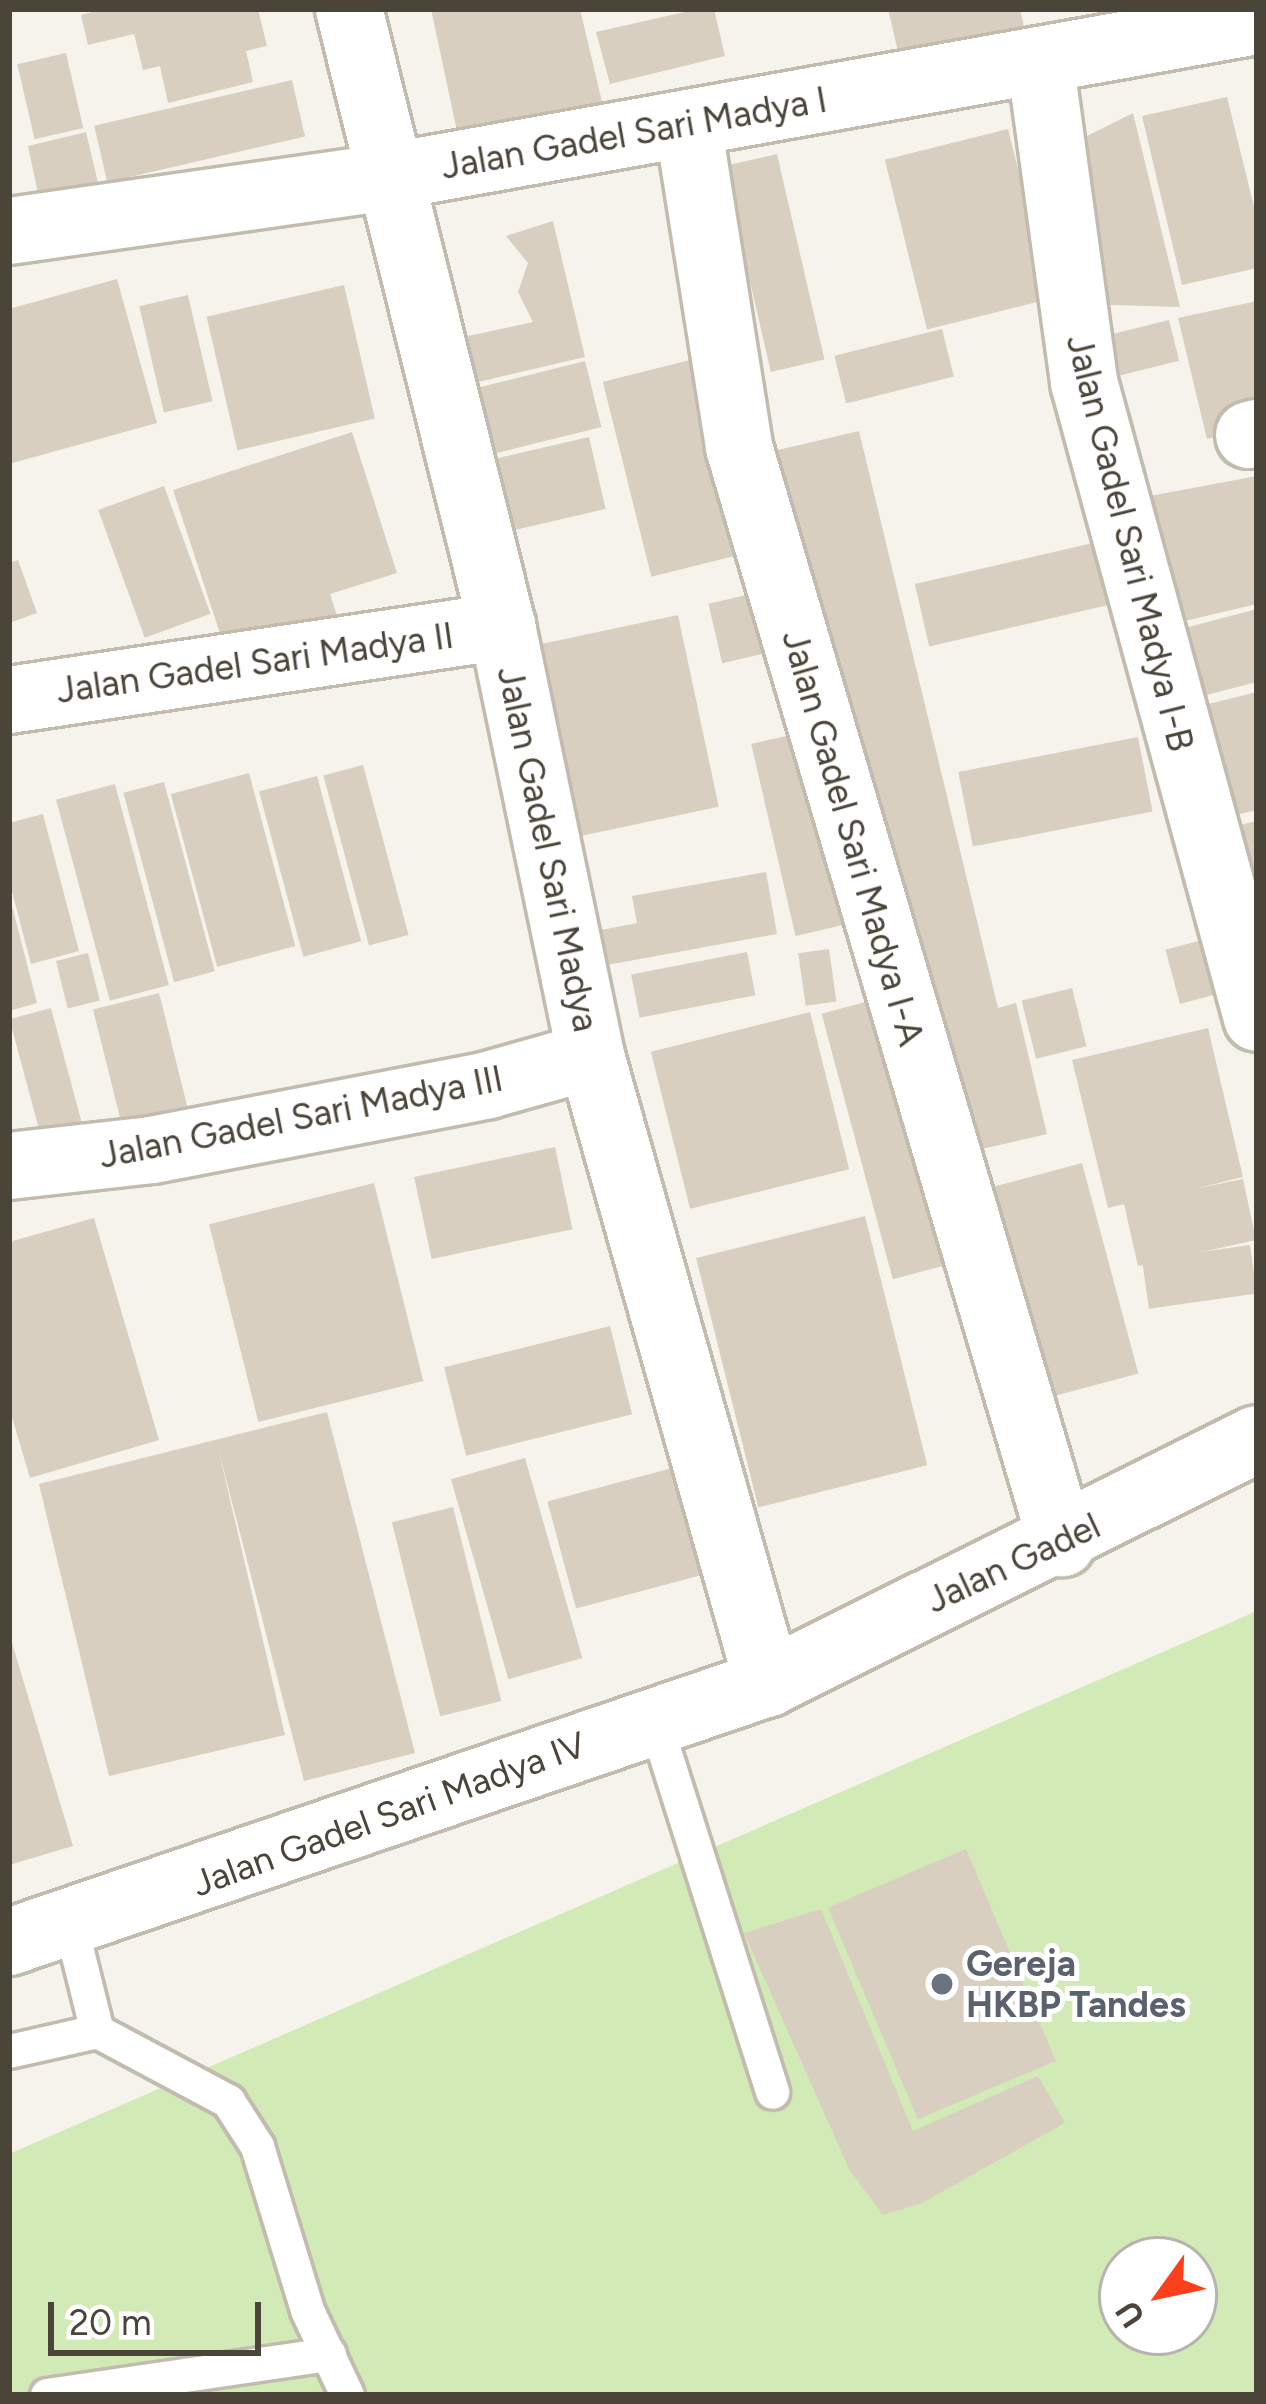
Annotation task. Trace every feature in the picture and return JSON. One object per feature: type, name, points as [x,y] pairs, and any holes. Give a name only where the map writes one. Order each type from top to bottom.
[{"type":"street","name":"Jalan Gadel Sari Madya","points":[[349,9],[502,626],[591,1056],[768,1683]]},
{"type":"street","name":"Jalan Gadel Sari Madya I","points":[[9,231],[387,177],[1257,21]]},
{"type":"street","name":"Jalan Gadel Sari Madya I-B","points":[[1040,59],[1084,382],[1257,1018]]},
{"type":"street","name":"Jalan Gadel Sari Madya I-A","points":[[688,124],[739,447],[1062,1543]]},
{"type":"street","name":"Jalan Gadel Sari Madya II","points":[[9,700],[502,626]]},
{"type":"street","name":"Jalan Gadel Sari Madya III","points":[[9,1166],[152,1150],[488,1085],[591,1056]]},
{"type":"street","name":"Jalan Gadel","points":[[768,1683],[1062,1543],[1257,1439]]},
{"type":"street","name":"Jalan Gadel Sari Madya IV","points":[[9,1942],[768,1683]]},
{"type":"lane","points":[[654,1719],[772,2092]]},
{"type":"lane","points":[[70,1923],[97,2031]]},
{"type":"lane","points":[[9,2051],[97,2031],[228,2101],[257,2146],[307,2310],[347,2395]]},
{"type":"lane","points":[[47,2395],[329,2354]]},
{"type":"green space","points":[[1257,1611],[1257,2395],[9,2395],[9,2154]]},
{"type":"building","points":[[104,9],[258,9],[267,46],[246,51],[253,82],[168,103],[160,66],[143,70],[134,34],[88,45],[81,15]]},
{"type":"building","points":[[431,9],[580,9],[602,102],[458,136]]},
{"type":"building","points":[[714,9],[725,56],[610,84],[596,32]]},
{"type":"building","points":[[888,9],[1020,9],[1025,31],[900,60]]},
{"type":"building","points":[[66,53],[83,128],[35,139],[17,64]]},
{"type":"building","points":[[292,80],[305,137],[107,182],[94,126]]},
{"type":"building","points":[[1227,97],[1257,219],[1257,268],[1182,285],[1142,116]]},
{"type":"building","points":[[1133,113],[1180,307],[1110,305],[1079,140]]},
{"type":"building","points":[[1008,129],[1050,299],[927,330],[885,160]]},
{"type":"building","points":[[86,132],[100,191],[56,202],[53,189],[38,193],[28,146]]},
{"type":"building","points":[[777,154],[824,360],[771,372],[723,166]]},
{"type":"building","points":[[553,221],[585,357],[478,382],[468,336],[533,322],[518,292],[528,263],[506,236]]},
{"type":"building","points":[[117,279],[157,423],[9,464],[9,309]]},
{"type":"building","points":[[344,285],[375,418],[237,450],[207,317]]},
{"type":"building","points":[[188,295],[213,401],[164,412],[139,306]]},
{"type":"building","points":[[1257,301],[1257,427],[1207,439],[1178,318]]},
{"type":"building","points":[[1169,320],[1179,361],[1098,381],[1087,340]]},
{"type":"building","points":[[942,329],[954,377],[846,403],[834,356]]},
{"type":"building","points":[[694,359],[743,554],[651,577],[603,382]]},
{"type":"building","points":[[585,361],[601,427],[489,455],[472,389]]},
{"type":"building","points":[[859,431],[998,1008],[1016,1003],[1047,1134],[960,1154],[761,454]]},
{"type":"building","points":[[352,432],[397,573],[330,594],[339,622],[228,658],[173,490]]},
{"type":"building","points":[[589,437],[606,509],[508,532],[492,459]]},
{"type":"building","points":[[1257,476],[1257,604],[1168,625],[1139,498]]},
{"type":"building","points":[[164,486],[211,614],[145,638],[98,510]]},
{"type":"building","points":[[1097,542],[1111,604],[929,646],[915,584]]},
{"type":"building","points":[[18,560],[37,613],[9,623],[9,563]]},
{"type":"building","points":[[764,591],[778,650],[722,663],[708,604]]},
{"type":"building","points":[[1257,609],[1257,682],[1179,702],[1162,634]]},
{"type":"building","points":[[678,615],[719,807],[575,837],[534,646]]},
{"type":"building","points":[[1257,692],[1257,810],[1211,821],[1184,710]]},
{"type":"building","points":[[799,733],[843,925],[796,936],[751,744]]},
{"type":"building","points":[[1138,737],[1153,812],[973,847],[958,772]]},
{"type":"building","points":[[363,765],[409,935],[369,946],[323,776]]},
{"type":"building","points":[[249,773],[295,946],[217,967],[171,794]]},
{"type":"building","points":[[317,776],[361,941],[303,957],[259,792]]},
{"type":"building","points":[[164,782],[215,971],[174,982],[123,793]]},
{"type":"building","points":[[115,784],[169,985],[110,1001],[56,800]]},
{"type":"building","points":[[43,814],[79,951],[31,964],[9,880],[9,823]]},
{"type":"building","points":[[1257,821],[1257,924],[1231,827]]},
{"type":"building","points":[[766,872],[777,934],[607,965],[601,930],[637,923],[632,896]]},
{"type":"building","points":[[9,903],[37,1003],[9,1011]]},
{"type":"building","points":[[1206,939],[1220,993],[1180,1004],[1165,950]]},
{"type":"building","points":[[829,949],[836,1001],[806,1006],[798,953]]},
{"type":"building","points":[[747,952],[755,995],[640,1018],[631,975]]},
{"type":"building","points":[[88,953],[100,1001],[68,1009],[56,961]]},
{"type":"building","points":[[1072,988],[1087,1046],[1036,1059],[1022,1001]]},
{"type":"building","points":[[159,993],[191,1122],[125,1139],[93,1009]]},
{"type":"building","points":[[895,994],[966,1260],[893,1279],[822,1014]]},
{"type":"building","points":[[51,1008],[87,1143],[46,1154],[9,1019]]},
{"type":"building","points":[[810,1012],[849,1169],[690,1209],[651,1052]]},
{"type":"building","points":[[1208,1028],[1243,1177],[1194,1189],[1243,1179],[1256,1240],[1138,1266],[1124,1204],[1108,1208],[1072,1060]]},
{"type":"building","points":[[555,1147],[572,1229],[432,1259],[414,1177]]},
{"type":"building","points":[[1082,1163],[1138,1374],[1051,1397],[994,1187]]},
{"type":"building","points":[[374,1183],[423,1381],[258,1422],[209,1224]]},
{"type":"building","points":[[865,1216],[927,1465],[758,1507],[696,1258]]},
{"type":"building","points":[[94,1218],[159,1440],[30,1478],[9,1407],[9,1242]]},
{"type":"building","points":[[1250,1245],[1257,1294],[1149,1309],[1142,1260]]},
{"type":"building","points":[[610,1326],[632,1414],[466,1456],[444,1367]]},
{"type":"building","points":[[327,1412],[415,1753],[304,1781],[218,1448],[285,1735],[109,1776],[39,1484]]},
{"type":"building","points":[[525,1458],[582,1658],[508,1679],[451,1479]]},
{"type":"building","points":[[672,1468],[701,1575],[576,1609],[547,1501]]},
{"type":"building","points":[[453,1507],[501,1701],[440,1716],[392,1522]]},
{"type":"building","points":[[9,1633],[73,1846],[9,1865]]},
{"type":"building","name":"Gereja HKBP Tandes","points":[[966,1849],[1056,2061],[918,2119],[828,1908]]},
{"type":"building","points":[[821,1909],[913,2131],[1038,2076],[1065,2123],[922,2203],[883,2215],[850,2171],[744,1933]]},
{"type":"place","name":"Gereja HKBP Tandes","points":[[942,1984]]}]
